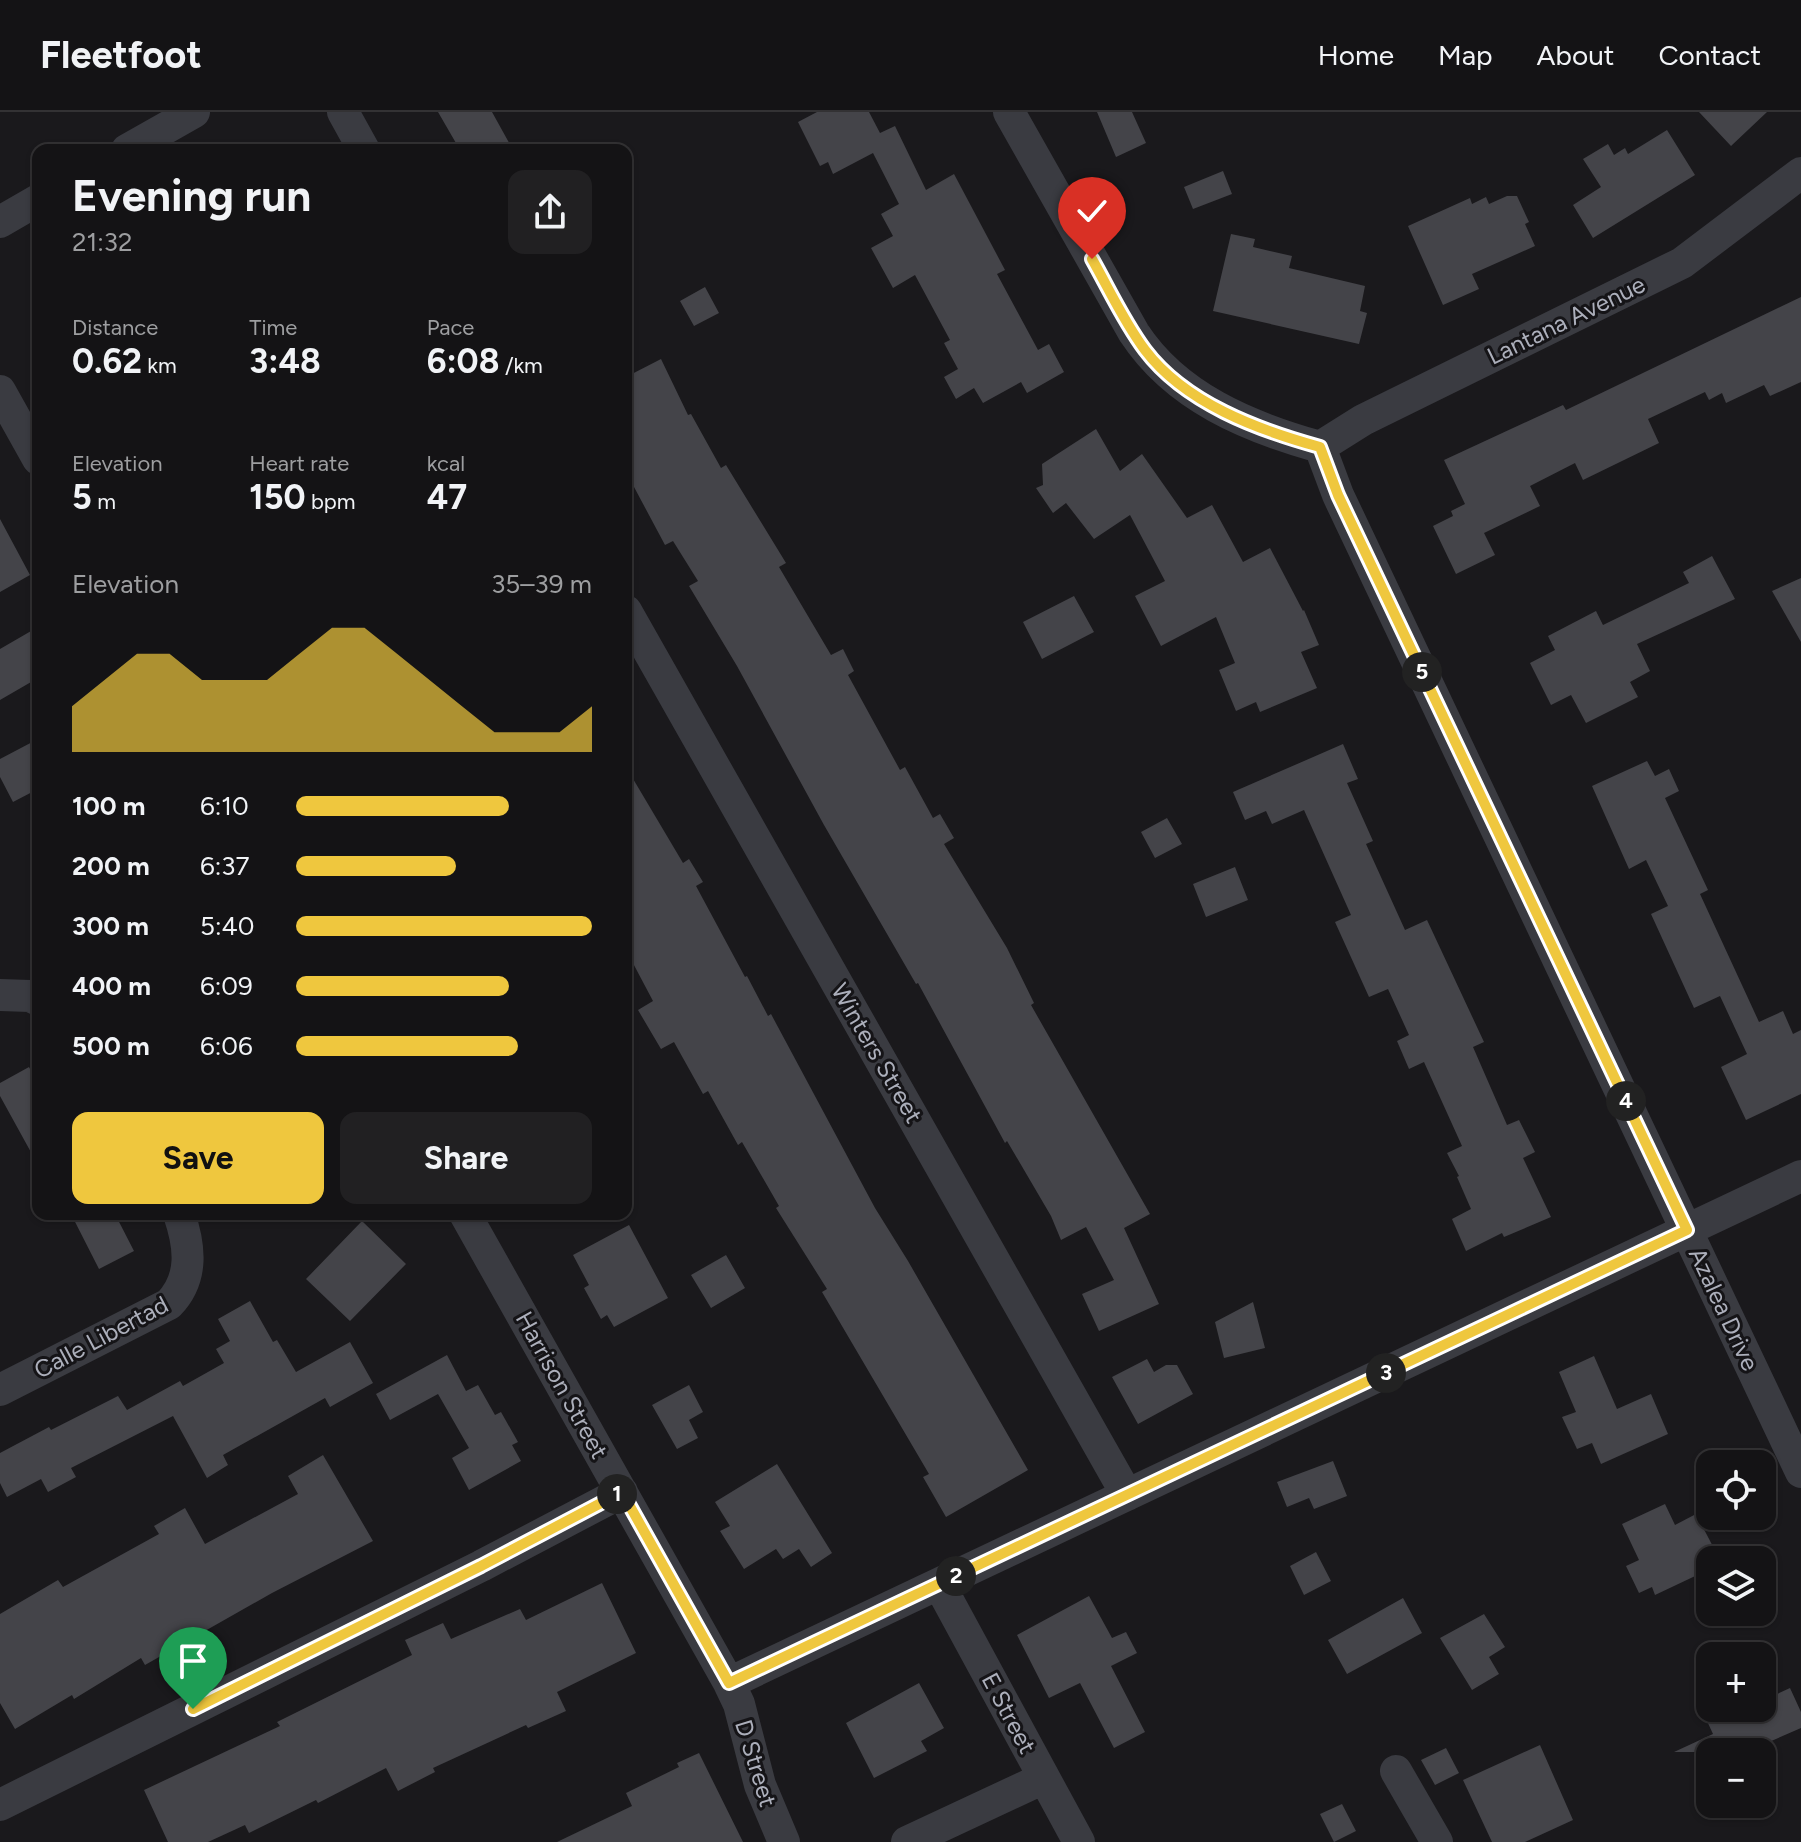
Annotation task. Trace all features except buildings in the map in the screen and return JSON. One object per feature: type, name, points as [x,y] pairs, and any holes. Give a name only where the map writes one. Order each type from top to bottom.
[{"type":"street","points":[[138,144],[194,112]]},
{"type":"street","points":[[343,112],[361,144]]},
{"type":"street","points":[[1009,112],[1134,333],[1159,366],[1192,393],[1216,407],[1277,434],[1320,447]]},
{"type":"street","name":"Lantana Avenue","points":[[1320,447],[1363,420],[1682,263],[1801,173]]},
{"type":"street","points":[[0,222],[32,203]]},
{"type":"street","points":[[0,391],[32,448]]},
{"type":"street","name":"Azalea Drive","points":[[1320,447],[1338,495],[1801,1472]]},
{"type":"street","name":"Winters Street","points":[[632,622],[1127,1495]]},
{"type":"street","points":[[0,995],[32,997]]},
{"type":"street","points":[[729,1683],[1801,1176]]},
{"type":"street","name":"Calle Libertad","points":[[0,1390],[158,1311],[178,1294],[187,1271],[186,1241],[181,1220]]},
{"type":"street","name":"Harrison Street","points":[[468,1220],[729,1683]]},
{"type":"street","points":[[0,1805],[481,1566],[622,1492]]},
{"type":"street","name":"E Street","points":[[939,1584],[1079,1842]]},
{"type":"street","name":"D Street","points":[[729,1683],[739,1704],[760,1785],[784,1842]]},
{"type":"street","points":[[1396,1771],[1437,1842]]},
{"type":"street","points":[[907,1842],[1044,1778]]},
{"type":"route","points":[[193,1709],[622,1492],[729,1683],[1687,1230],[1338,495],[1320,447],[1277,434],[1216,407],[1174,380],[1145,350],[1092,259]]}]
